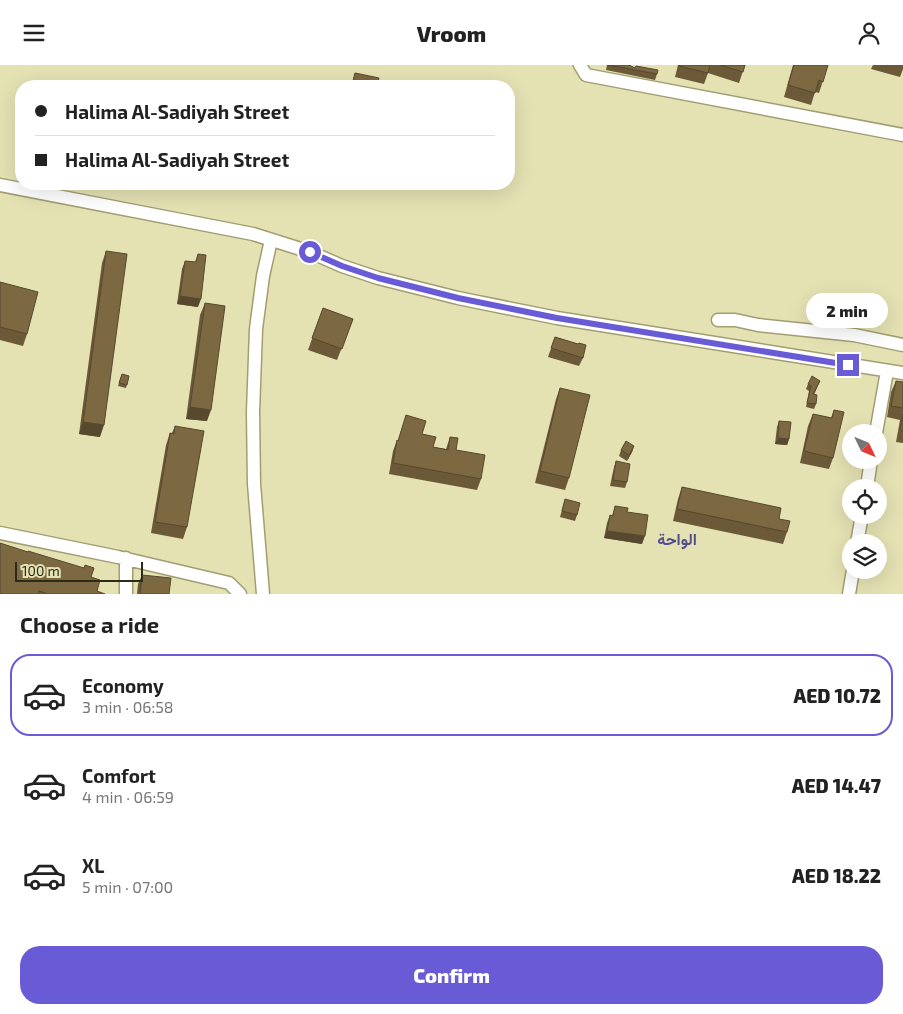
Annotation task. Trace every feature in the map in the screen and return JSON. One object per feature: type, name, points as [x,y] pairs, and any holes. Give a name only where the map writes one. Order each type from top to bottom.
[{"type":"street","points":[[580,65],[586,75],[903,135]]},
{"type":"street","points":[[0,185],[15,188]]},
{"type":"street","points":[[26,190],[253,234],[310,252],[342,266],[378,278],[458,298],[557,318],[903,373]]},
{"type":"street","points":[[263,594],[254,484],[253,412],[256,329],[263,276],[271,240]]},
{"type":"street","points":[[718,320],[735,320],[758,325],[854,335],[903,345]]},
{"type":"street","points":[[878,424],[887,371]]},
{"type":"street","points":[[0,533],[126,558],[229,583],[240,594]]},
{"type":"street","points":[[126,558],[126,594]]},
{"type":"street","points":[[849,594],[852,579]]},
{"type":"building","points":[[608,65],[629,65],[635,68],[636,66],[658,70],[657,74]]},
{"type":"building","points":[[679,65],[710,65],[708,73]]},
{"type":"building","points":[[720,65],[745,65],[743,72]]},
{"type":"building","points":[[794,65],[828,65],[823,82],[819,80],[815,93],[788,85]]},
{"type":"building","points":[[355,73],[379,78],[378,80],[353,80]]},
{"type":"building","points":[[106,251],[127,254],[104,425],[83,422]]},
{"type":"building","points":[[198,254],[206,255],[201,299],[180,296],[185,261],[196,262]]},
{"type":"building","points":[[0,282],[38,292],[27,334],[0,327]]},
{"type":"building","points":[[205,303],[225,306],[211,410],[190,407]]},
{"type":"building","points":[[323,308],[353,319],[342,349],[312,338]]},
{"type":"building","points":[[555,337],[586,345],[583,358],[551,348]]},
{"type":"building","points":[[122,374],[129,376],[127,385],[119,383]]},
{"type":"building","points":[[812,376],[820,381],[813,394],[817,395],[816,404],[807,403],[811,386],[808,384]]},
{"type":"building","points":[[896,381],[903,382],[903,408],[891,406]]},
{"type":"building","points":[[560,388],[590,395],[569,478],[540,471]]},
{"type":"building","points":[[834,410],[844,412],[833,458],[804,451],[813,414],[832,418]]},
{"type":"building","points":[[903,414],[903,431],[900,430]]},
{"type":"building","points":[[406,415],[426,421],[422,434],[436,437],[433,447],[448,450],[450,437],[458,438],[456,450],[485,455],[481,479],[393,463],[397,440]]},
{"type":"building","points":[[779,421],[791,422],[789,439],[778,438]]},
{"type":"building","points":[[175,426],[204,431],[187,527],[155,522],[170,433],[174,434]]},
{"type":"building","points":[[626,441],[634,446],[629,455],[621,450]]},
{"type":"building","points":[[616,461],[630,464],[627,482],[613,480]]},
{"type":"building","points":[[682,487],[781,508],[779,519],[790,521],[787,532],[677,509]]},
{"type":"building","points":[[565,499],[580,503],[577,515],[562,511]]},
{"type":"building","points":[[615,506],[628,508],[627,512],[648,515],[645,536],[607,531],[610,515],[613,516]]},
{"type":"building","points":[[0,543],[84,568],[85,565],[94,568],[91,577],[100,580],[97,591],[105,594],[48,594],[39,591],[38,594],[0,594]]},
{"type":"building","points":[[142,575],[171,578],[169,594],[140,594]]},
{"type":"district","name":"الواحة","points":[[677,539]]},
{"type":"route","points":[[310,252],[342,266],[378,278],[458,298],[557,318],[848,365]]}]
